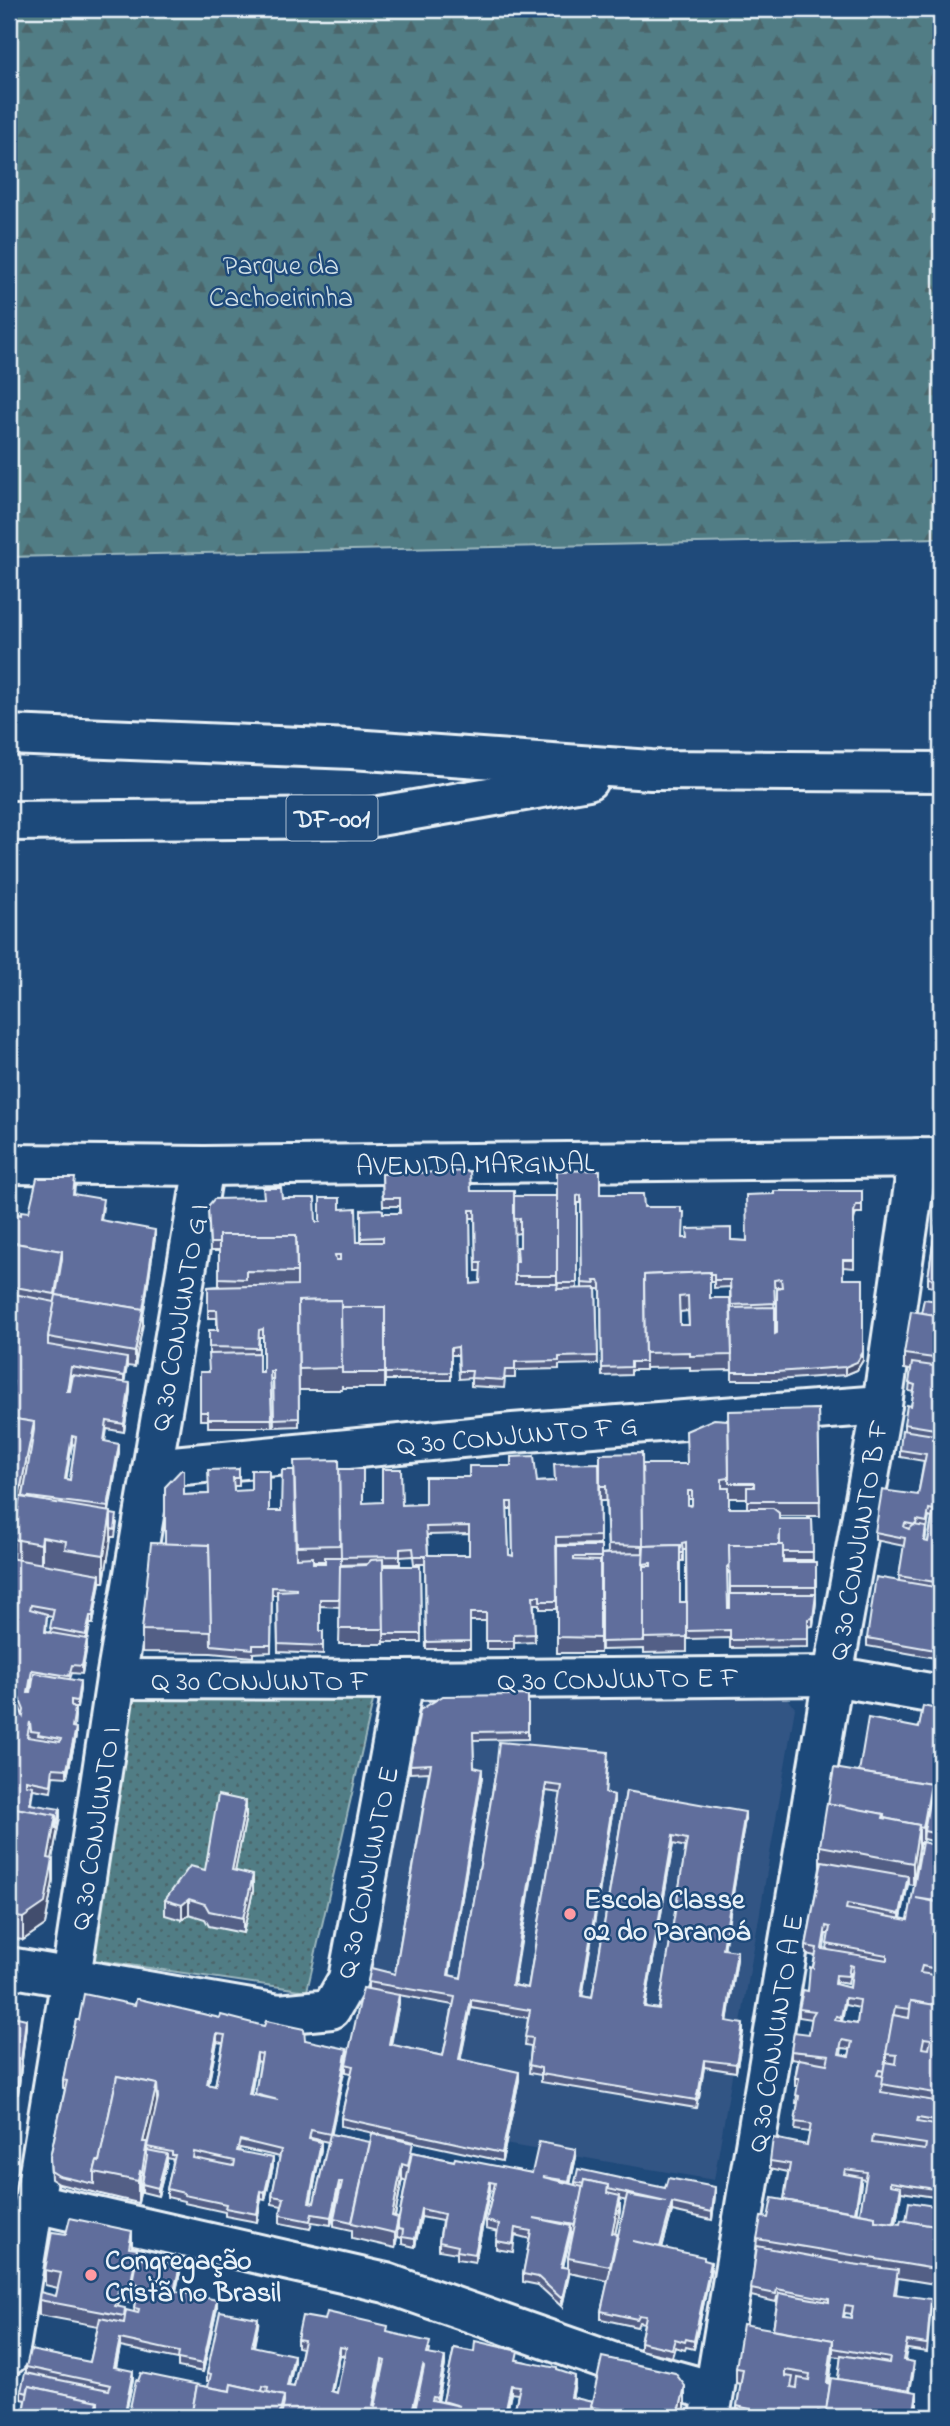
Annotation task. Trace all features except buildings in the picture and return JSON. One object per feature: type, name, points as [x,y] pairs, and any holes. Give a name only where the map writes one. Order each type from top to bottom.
[{"type":"street","name":"DF-001","points":[[9,735],[352,749],[651,770],[941,772]]},
{"type":"street","name":"DF-001","points":[[9,821],[368,818],[651,770]]},
{"type":"street","name":"AVENIDA MARGINAL","points":[[9,1164],[204,1166],[930,1158]]},
{"type":"street","name":"Q 30 CONJUNTO B F","points":[[833,1676],[930,1158]]},
{"type":"street","name":"Q 30 CONJUNTO G I","points":[[116,1679],[204,1166]]},
{"type":"street","name":"Q 30 CONJUNTO F G","points":[[152,1468],[513,1433],[882,1405]]},
{"type":"street","name":"Q 30 CONJUNTO E F","points":[[404,1680],[833,1676],[941,1695]]},
{"type":"street","name":"Q 30 CONJUNTO A E","points":[[712,2404],[833,1676]]},
{"type":"street","name":"Q 30 CONJUNTO F","points":[[116,1679],[404,1680]]},
{"type":"street","name":"Q 30 CONJUNTO I","points":[[9,2355],[71,1977],[116,1679]]},
{"type":"street","name":"Q 30 CONJUNTO E","points":[[71,1977],[279,2014],[331,2009],[348,1979],[404,1680]]},
{"type":"street","points":[[9,1967],[71,1977]]},
{"type":"street","points":[[35,2203],[386,2283],[623,2366],[712,2404]]},
{"type":"shaded area","name":"Escola Classe 02 do Paranoá","points":[[445,1683],[780,1687],[795,1708],[714,2180],[346,2117],[415,1711]]},
{"type":"green space","name":"Parque da Cachoeirinha","points":[[9,9],[941,9],[941,538],[9,557]]},
{"type":"green space","points":[[124,1675],[376,1688],[307,1991],[81,1958]]},
{"type":"place","name":"Escola Classe 02 do Paranoá","points":[[570,1914]]},
{"type":"place","name":"Congregação Cristã no Brasil","points":[[91,2275]]}]
